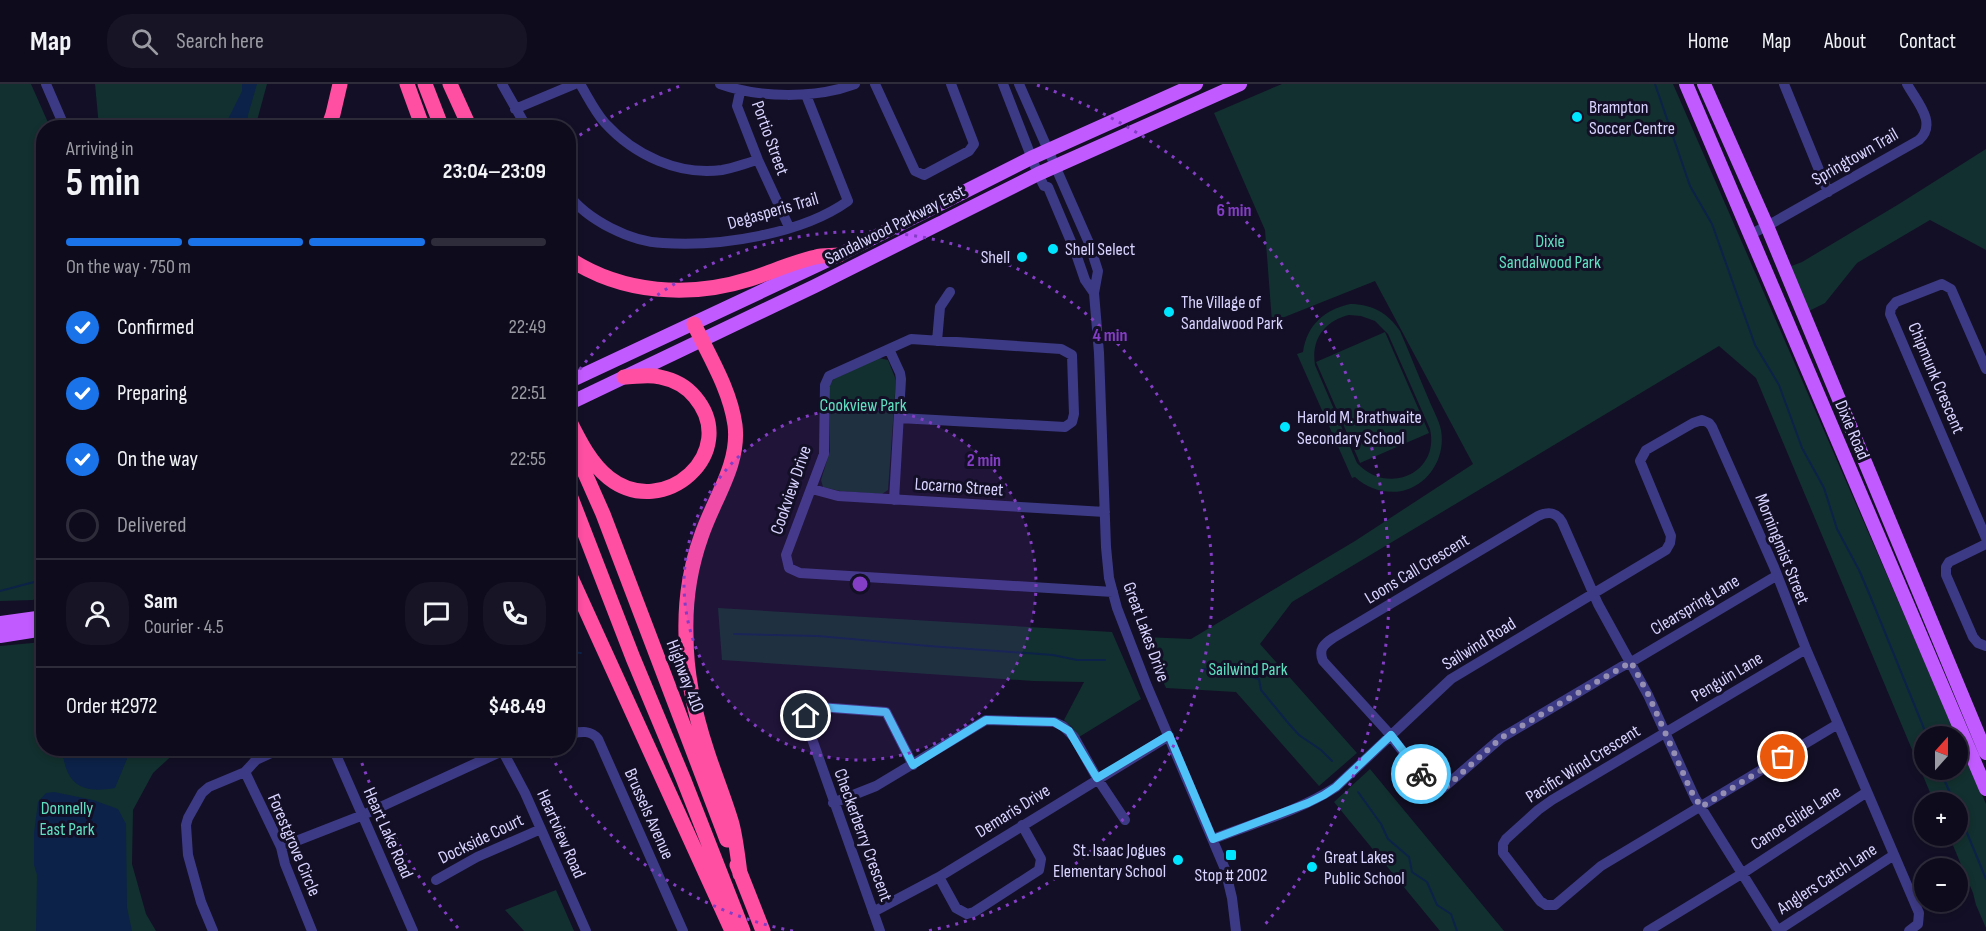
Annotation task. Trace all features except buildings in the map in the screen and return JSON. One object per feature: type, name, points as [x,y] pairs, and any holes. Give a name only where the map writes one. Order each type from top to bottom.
[{"type":"highway","points":[[331,120],[340,84]]},
{"type":"highway","points":[[407,84],[420,120]]},
{"type":"highway","points":[[425,84],[439,120]]},
{"type":"highway","points":[[450,84],[466,120]]},
{"type":"highway","points":[[576,262],[617,281],[653,289],[682,291],[717,288],[816,257],[838,255]]},
{"type":"highway","points":[[694,324],[719,375],[731,407],[735,427],[734,451],[729,472],[702,535],[692,567],[687,600],[686,644],[693,698],[706,749],[732,825],[740,874]]},
{"type":"highway","points":[[576,433],[593,462],[605,475],[634,490],[650,491],[669,488],[687,478],[701,463],[707,444],[708,424],[702,407],[691,392],[682,384],[672,380],[651,376],[624,377]]},
{"type":"highway","name":"Highway 410","points":[[576,453],[603,514],[698,767],[763,931]]},
{"type":"highway","points":[[576,511],[743,931]]},
{"type":"highway","points":[[576,589],[732,931]]},
{"type":"main road","name":"Sandalwood Parkway East","points":[[576,379],[838,255],[1031,158],[1196,84]]},
{"type":"main road","name":"Sandalwood Parkway East","points":[[576,400],[815,286],[1038,174],[1240,84]]},
{"type":"main road","name":"Dixie Road","points":[[1686,84],[1986,789]]},
{"type":"main road","name":"Dixie Road","points":[[1704,84],[1767,226],[1986,753]]},
{"type":"main road","points":[[0,623],[36,618]]},
{"type":"main road","points":[[0,636],[36,630]]},
{"type":"street","points":[[46,84],[62,120]]},
{"type":"street","points":[[502,84],[522,120]]},
{"type":"street","points":[[515,109],[574,84]]},
{"type":"street","points":[[580,84],[604,121],[620,138],[642,154],[670,165],[697,171],[722,170],[758,160]]},
{"type":"street","points":[[720,84],[740,92],[806,95],[855,84]]},
{"type":"street","points":[[875,84],[915,171],[924,175],[969,151],[974,144],[951,84]]},
{"type":"street","name":"Great Lakes Drive","points":[[1003,84],[1031,158],[1044,186],[1048,187],[1075,251],[1084,280],[1094,293]]},
{"type":"street","name":"Great Lakes Drive","points":[[1019,84],[1089,243],[1098,271],[1094,293],[1099,353],[1107,560],[1113,592],[1144,679],[1230,884],[1236,931]]},
{"type":"street","points":[[1785,84],[1828,192]]},
{"type":"street","name":"Springtown Trail","points":[[1751,234],[1925,135],[1928,120],[1907,84]]},
{"type":"street","name":"Portio Street","points":[[740,92],[737,106],[758,160],[789,227]]},
{"type":"street","name":"Degasperis Trail","points":[[576,202],[590,215],[622,233],[662,243],[730,242],[789,227],[836,209],[848,201],[806,95]]},
{"type":"street","name":"Chipmunk Crescent","points":[[1986,369],[1951,289],[1946,285],[1942,284],[1896,302],[1891,308],[1890,314],[1986,538]]},
{"type":"street","points":[[937,341],[940,307],[950,292]]},
{"type":"street","name":"Cookview Drive","points":[[899,418],[1060,428],[1068,425],[1074,419],[1072,355],[1066,350],[911,339],[829,376],[826,380],[824,454],[786,555],[789,568],[796,572],[1113,592]]},
{"type":"street","points":[[889,349],[902,379],[894,500]]},
{"type":"street","name":"Morningmist Street","points":[[1593,594],[1669,547],[1671,536],[1640,461],[1646,450],[1702,420],[1712,427],[1919,913],[1918,924],[1909,931]]},
{"type":"street","name":"Locarno Street","points":[[812,489],[838,496],[1105,512]]},
{"type":"street","name":"Loons Call Crescent","points":[[1391,735],[1323,661],[1321,651],[1326,642],[1545,513],[1557,516],[1562,522],[1593,594]]},
{"type":"street","points":[[1986,544],[1954,559],[1946,567],[1946,575],[1972,637],[1978,643],[1986,646]]},
{"type":"street","name":"Clearspring Lane","points":[[1391,735],[1429,785],[1442,789],[1501,738],[1776,576]]},
{"type":"street","points":[[1593,594],[1648,694],[1691,791],[1778,931]]},
{"type":"street","name":"Sailwind Road","points":[[1213,839],[1324,795],[1336,787],[1451,679],[1593,594]]},
{"type":"street","name":"Penguin Lane","points":[[1665,732],[1806,649]]},
{"type":"street","name":"Checkerberry Crescent","points":[[880,931],[806,723],[808,711],[819,707],[886,712],[913,765]]},
{"type":"street","points":[[833,803],[876,786],[986,720],[1054,722],[1069,731],[1125,820]]},
{"type":"street","points":[[1701,807],[1838,724]]},
{"type":"street","name":"Pacific Wind Crescent","points":[[1665,732],[1545,804],[1506,839],[1503,844],[1503,853],[1540,901],[1546,905],[1555,905],[1601,866],[1701,807]]},
{"type":"street","name":"Brussels Avenue","points":[[576,733],[591,733],[598,739],[683,931]]},
{"type":"street","name":"Demaris Drive","points":[[873,912],[939,877],[1169,735]]},
{"type":"street","points":[[213,931],[201,902],[188,855],[186,825],[202,793],[216,783],[244,772],[256,760],[265,756]]},
{"type":"street","name":"Heart Lake Road","points":[[337,756],[413,931]]},
{"type":"street","points":[[281,848],[363,815],[489,756]]},
{"type":"street","name":"Heartview Road","points":[[507,756],[586,931]]},
{"type":"street","name":"Forestgrove Circle","points":[[244,772],[281,848],[285,864],[312,931]]},
{"type":"street","name":"Canoe Glide Lane","points":[[1647,931],[1743,873],[1867,792]]},
{"type":"street","points":[[939,877],[959,911],[970,914],[983,906],[1040,868],[1041,858],[1023,825]]},
{"type":"street","name":"Dockside Court","points":[[436,880],[477,857],[541,829]]},
{"type":"street","name":"Anglers Catch Lane","points":[[1778,931],[1894,855]]},
{"type":"green space","points":[[0,84],[31,84],[47,120],[36,120],[36,599],[0,601]]},
{"type":"green space","points":[[95,84],[267,84],[257,120],[98,120]]},
{"type":"green space","name":"Dixie Sandalwood Park","points":[[1282,84],[1673,84],[1953,726],[1914,726],[1914,754],[1756,378],[1719,346],[1292,602],[1260,644],[1357,753],[1319,786],[1236,692],[1166,688],[1143,637],[1191,639],[1355,541],[1473,464],[1375,281],[1272,322],[1265,230],[1214,113]]},
{"type":"green space","points":[[1986,149],[1986,250],[1930,220],[1857,263],[1825,303],[1807,312],[1789,267],[1802,262],[1899,204]]},
{"type":"green space","points":[[1358,304],[1379,311],[1390,319],[1400,331],[1437,419],[1442,440],[1438,460],[1428,476],[1412,488],[1396,492],[1383,491],[1365,485],[1355,477],[1352,478],[1297,354],[1303,352],[1308,334],[1318,320],[1332,310]],"holes":[[[1349,315],[1375,321],[1388,334],[1430,429],[1431,445],[1427,458],[1409,475],[1396,479],[1382,478],[1369,473],[1357,463],[1315,365],[1317,340],[1326,327]]]},
{"type":"green space","points":[[1385,332],[1429,433],[1360,463],[1316,362]]},
{"type":"green space","name":"Cookview Park","points":[[879,358],[888,360],[896,380],[888,490],[882,494],[840,491],[823,487],[821,480],[830,451],[830,384],[834,379]]},
{"type":"green space","points":[[718,608],[1112,632],[1141,699],[1079,737],[1064,720],[1084,682],[1033,681],[722,660]]},
{"type":"green space","name":"Donnelly East Park","points":[[36,643],[36,756],[171,756],[153,773],[133,810],[132,864],[146,914],[156,931],[0,931],[0,646]]},
{"type":"green space","name":"Dixie Sandalwood Park","points":[[1968,762],[1986,804],[1986,928],[1968,881],[1968,858],[1958,858],[1953,846],[1968,846],[1968,792],[1930,792],[1925,780],[1968,780]]},
{"type":"green space","points":[[1370,769],[1504,931],[1440,931],[1334,802]]},
{"type":"green space","points":[[556,890],[574,931],[524,931],[505,910]]},
{"type":"water","points":[[242,84],[257,84],[248,120],[228,120],[242,91]]},
{"type":"water","points":[[63,756],[128,756],[115,788],[103,789],[84,788],[77,784],[67,771]]},
{"type":"water","points":[[54,792],[93,800],[118,809],[126,824],[127,908],[132,931],[36,931],[37,875],[34,865],[34,833],[38,802],[46,793]]},
{"type":"waterway","points":[[1655,84],[1690,186],[1712,224],[1755,345],[1779,385],[1802,448],[1824,488],[1837,529],[1859,570],[1923,726]]},
{"type":"waterway","points":[[0,591],[36,580]]},
{"type":"waterway","points":[[734,634],[818,636],[1053,655],[1077,660],[1105,660]]},
{"type":"waterway","points":[[576,653],[581,653]]},
{"type":"waterway","points":[[1203,669],[1228,670],[1259,679],[1261,690],[1289,724],[1299,735],[1321,750],[1332,761]]},
{"type":"waterway","points":[[1944,780],[1950,792]]},
{"type":"waterway","points":[[1358,792],[1381,824],[1388,839],[1409,857],[1412,872],[1427,882],[1437,905],[1451,914],[1457,931]]},
{"type":"waterway","points":[[1968,835],[1986,879]]},
{"type":"way so far","points":[[1421,774],[1433,788],[1446,787],[1495,742],[1631,662],[1648,694],[1691,791],[1701,807],[1783,757]]},
{"type":"place","name":"Brampton Soccer Centre","points":[[1577,117]]},
{"type":"place","name":"Shell Select","points":[[1053,249]]},
{"type":"place","name":"Shell","points":[[1022,257]]},
{"type":"place","name":"The Village of Sandalwood Park","points":[[1169,312]]},
{"type":"place","name":"Harold M. Brathwaite Secondary School","points":[[1285,427]]},
{"type":"place","name":"Stop # 2002","points":[[1231,855]]},
{"type":"place","name":"St. Isaac Jogues Elementary School","points":[[1178,860]]},
{"type":"place","name":"Great Lakes Public School","points":[[1312,867]]},
{"type":"route","points":[[806,716],[808,711],[819,707],[886,712],[913,765],[986,720],[1054,722],[1063,726],[1074,737],[1097,778],[1169,735],[1213,839],[1324,795],[1336,787],[1391,735],[1421,774]]},
{"type":"park label","name":"Sailwind Park","points":[[1248,669]]}]
